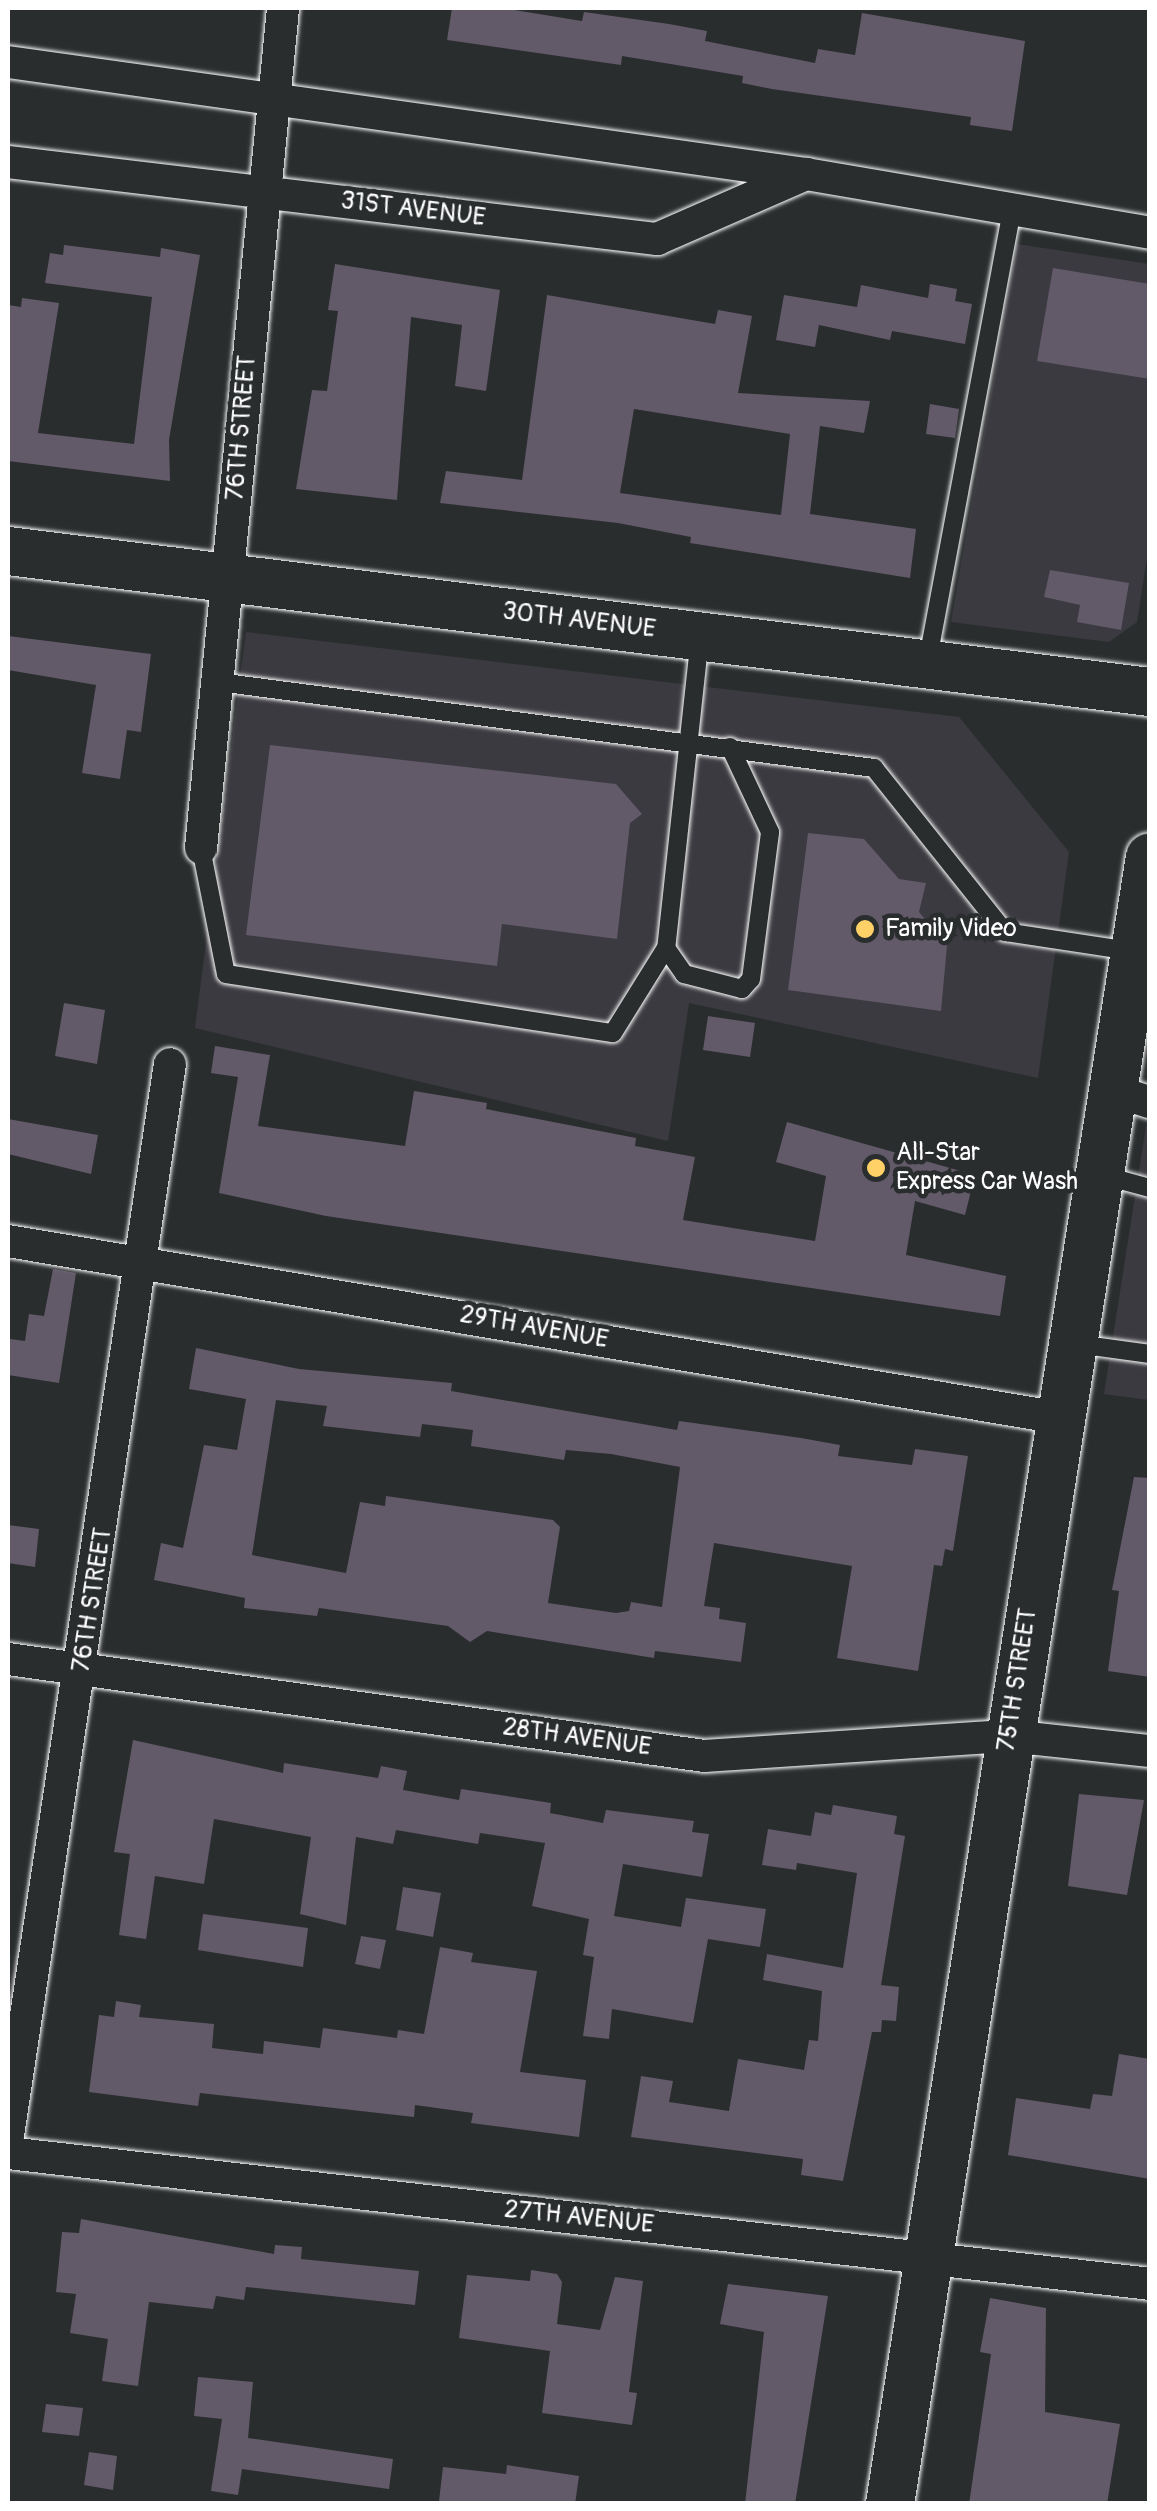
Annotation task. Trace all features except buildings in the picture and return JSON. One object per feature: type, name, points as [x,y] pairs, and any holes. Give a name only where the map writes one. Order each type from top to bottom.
[{"type":"street","name":"76TH STREET","points":[[201,848],[283,8]]},
{"type":"street","points":[[8,62],[806,174],[1150,232]]},
{"type":"street","name":"31ST AVENUE","points":[[8,162],[657,239],[806,174]]},
{"type":"street","name":"30TH AVENUE","points":[[8,552],[1150,692]]},
{"type":"street","name":"75TH STREET","points":[[890,2504],[1098,1174],[1131,1096],[1134,952],[1150,857]]},
{"type":"street","name":"76TH STREET","points":[[8,2135],[145,1262],[170,1064]]},
{"type":"street","name":"29TH AVENUE","points":[[8,1241],[1060,1418]]},
{"type":"street","name":"28TH AVENUE","points":[[8,1659],[704,1756],[1008,1736],[1150,1752]]},
{"type":"street","name":"27TH AVENUE","points":[[8,2153],[1150,2284]]},
{"type":"lane","points":[[927,665],[1012,210]]},
{"type":"lane","points":[[201,848],[226,974],[613,1033],[666,948],[700,636]]},
{"type":"lane","points":[[218,682],[874,768],[1005,932],[1134,952]]},
{"type":"lane","points":[[666,948],[684,974],[742,989],[751,979],[770,832],[730,747]]},
{"type":"lane","points":[[1098,1174],[1150,1188]]},
{"type":"lane","points":[[1072,1344],[1150,1354]]},
{"type":"shaded area","points":[[1017,244],[1149,264],[1150,538],[1137,622],[1109,642],[951,622]]},
{"type":"shaded area","points":[[246,632],[959,717],[1069,852],[1038,1078],[689,1003],[668,1141],[195,1028]]},
{"type":"shaded area","points":[[1149,1107],[1149,1400],[1104,1394]]},
{"type":"place","name":"Family Video","points":[[865,929]]},
{"type":"place","name":"All-Star Express Car Wash","points":[[876,1168]]}]
